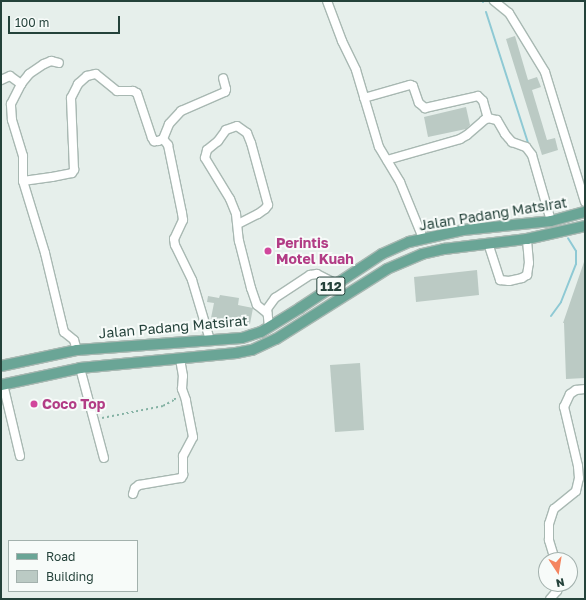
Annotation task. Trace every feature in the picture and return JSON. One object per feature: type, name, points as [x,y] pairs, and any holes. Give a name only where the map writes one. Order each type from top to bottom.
[{"type":"main road","name":"Jalan Padang Matsirat","points":[[1,366],[77,350],[242,338],[261,332],[335,283],[387,251],[423,238],[463,230],[551,221],[585,212]]},
{"type":"main road","name":"Jalan Padang Matsirat","points":[[2,385],[80,368],[236,353],[252,350],[276,339],[398,263],[422,254],[444,249],[527,239],[585,226]]},
{"type":"main road","points":[[77,350],[80,368]]},
{"type":"street","points":[[327,1],[342,42],[356,70],[379,146],[400,182],[423,238]]},
{"type":"street","points":[[494,1],[509,14],[545,72],[584,196]]},
{"type":"street","points":[[59,63],[51,61],[29,74],[21,84],[11,104],[10,110],[23,156],[23,181],[45,253],[64,332],[74,340],[77,350]]},
{"type":"street","points":[[23,181],[72,173],[74,170],[72,98],[78,84],[87,76],[96,74],[117,91],[133,91],[137,93],[154,141],[163,139],[169,124],[181,112],[198,102],[225,92],[226,89],[223,78]]},
{"type":"street","points":[[1,80],[10,76],[21,84]]},
{"type":"street","points":[[364,98],[410,85],[413,86],[419,103],[426,108],[478,96],[483,101],[488,118]]},
{"type":"street","points":[[387,160],[460,139],[488,118],[497,120],[505,134],[512,142],[529,149],[546,198],[551,221]]},
{"type":"street","points":[[238,224],[258,214],[268,205],[247,132],[237,126],[226,130],[218,141],[208,150],[205,158],[230,199],[236,214],[239,241],[257,305],[267,313]]},
{"type":"street","points":[[163,139],[168,146],[183,220],[174,239],[175,245],[192,280],[210,340]]},
{"type":"street","points":[[488,243],[500,280],[509,281],[522,278],[527,275],[529,263],[527,239]]},
{"type":"street","points":[[269,327],[267,313],[268,304],[275,298],[310,275],[321,276],[335,283]]},
{"type":"street","points":[[133,494],[135,488],[139,485],[181,478],[183,475],[183,456],[192,437],[186,400],[182,389],[183,376],[180,358]]},
{"type":"street","points":[[80,368],[104,458]]},
{"type":"street","points":[[2,385],[20,456]]},
{"type":"street","points":[[553,552],[549,540],[549,524],[554,509],[576,491],[579,478],[578,466],[564,407],[570,394],[576,390],[585,389]]},
{"type":"path","points":[[94,419],[163,406],[174,400],[182,389]]},
{"type":"building","points":[[515,36],[528,80],[537,77],[541,87],[532,90],[547,140],[555,138],[558,150],[542,155],[506,39]]},
{"type":"building","points":[[466,107],[470,125],[466,129],[428,137],[424,117]]},
{"type":"building","points":[[584,262],[585,378],[566,379],[563,323]]},
{"type":"building","points":[[477,270],[479,295],[416,302],[414,277]]},
{"type":"building","points":[[220,295],[239,298],[238,305],[253,308],[250,324],[235,322],[234,325],[210,323],[214,303],[207,302],[208,296],[219,298]]},
{"type":"building","points":[[360,363],[364,430],[335,432],[330,365]]},
{"type":"waterway","points":[[486,12],[529,146]]},
{"type":"waterway","points":[[551,316],[561,302],[576,264],[576,251],[568,238]]},
{"type":"place","name":"Perintis Motel Kuah","points":[[268,251]]},
{"type":"place","name":"Coco Top","points":[[34,404]]}]
